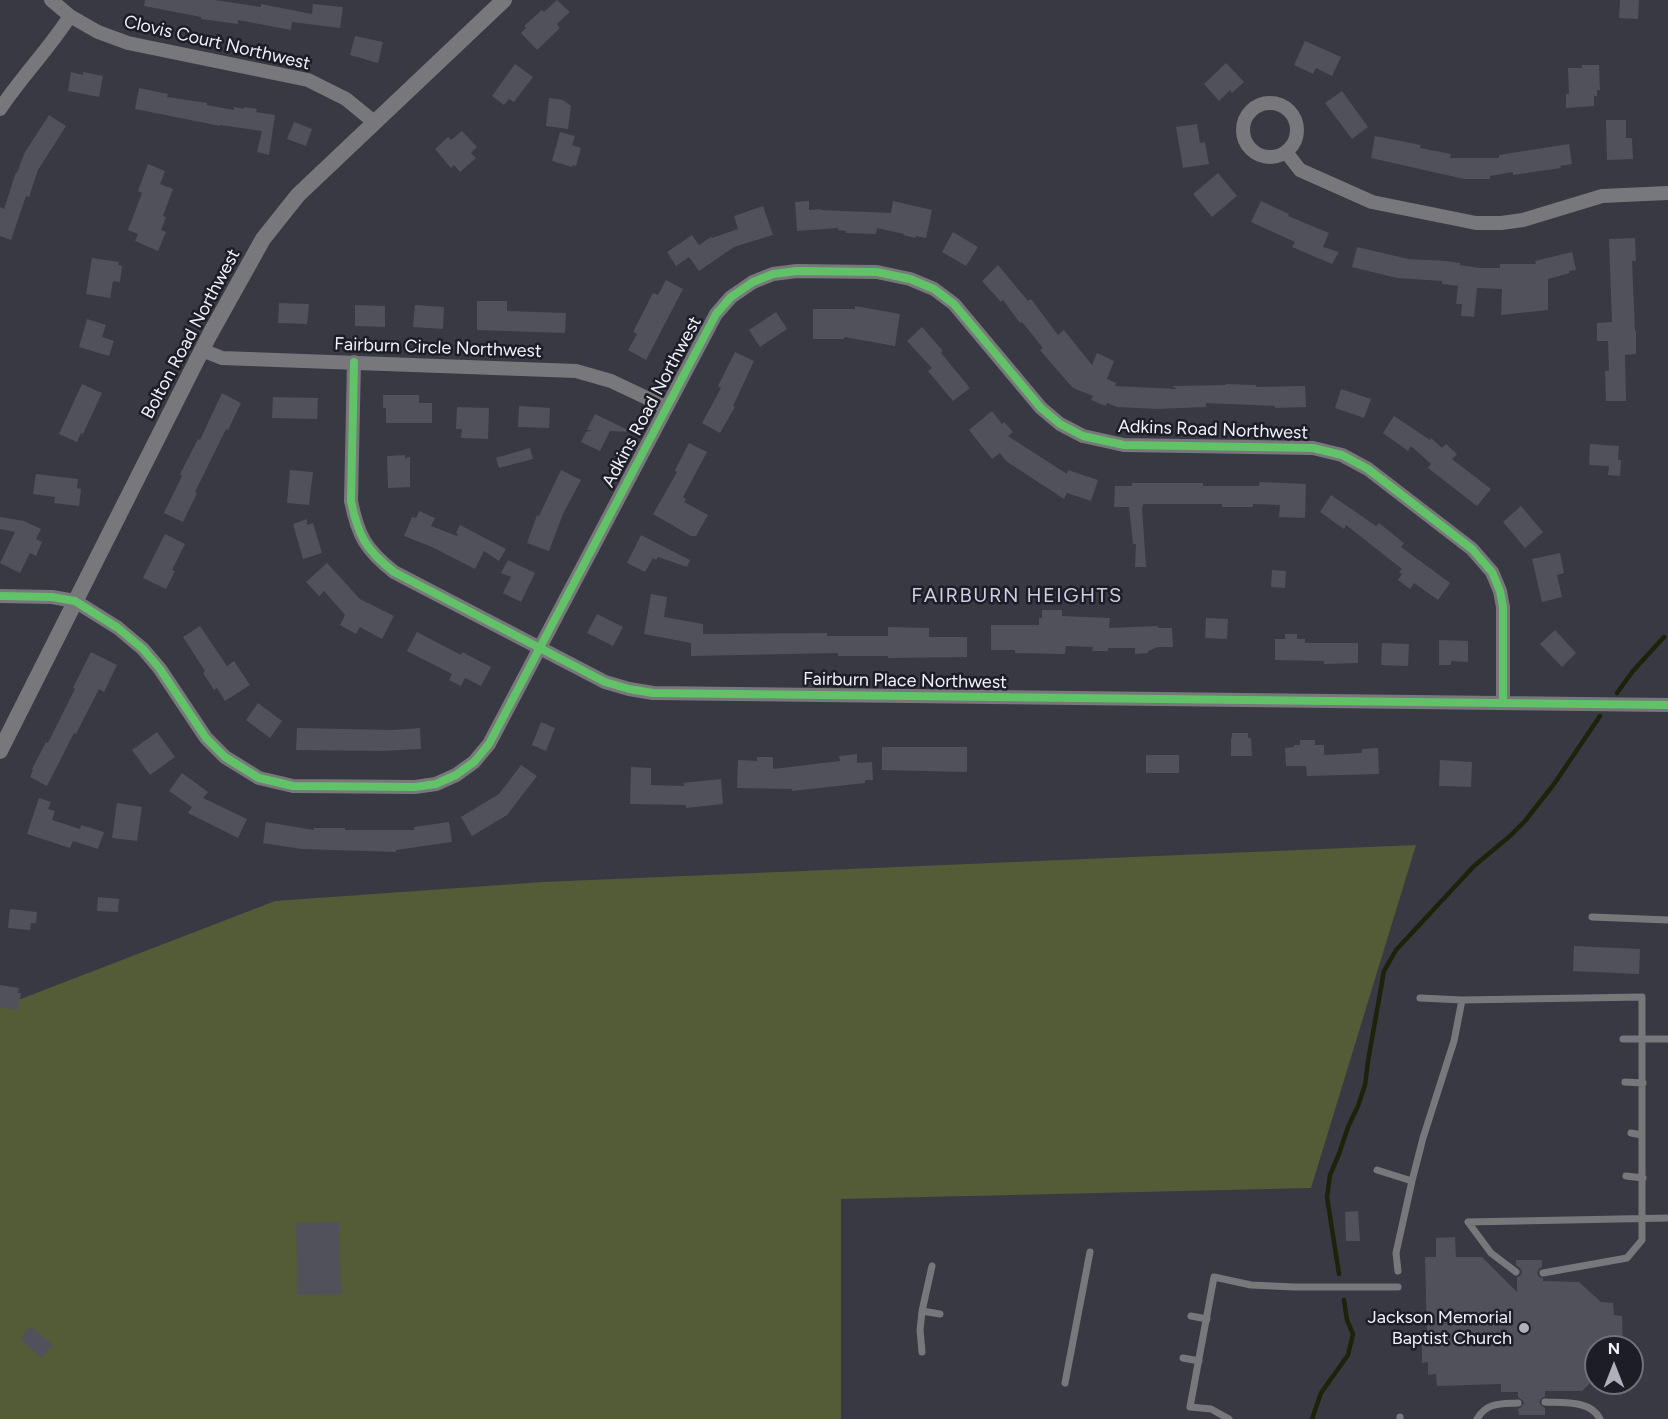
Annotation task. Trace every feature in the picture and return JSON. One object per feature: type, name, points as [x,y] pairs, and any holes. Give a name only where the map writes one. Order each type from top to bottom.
[{"type":"street","name":"Clovis Court Northwest","points":[[51,0],[70,16],[98,32],[128,43],[308,80],[346,99],[375,122]]},
{"type":"street","name":"Bolton Road Northwest","points":[[0,751],[210,334],[263,239],[298,195],[504,0]]},
{"type":"street","points":[[0,109],[58,35],[70,16]]},
{"type":"street","points":[[1264,103],[1273,103],[1290,111],[1297,128],[1292,146],[1286,152],[1278,156],[1261,156],[1247,146],[1242,129],[1248,113],[1255,107],[1264,103]]},
{"type":"street","points":[[1286,152],[1300,170],[1372,202],[1476,223],[1523,220],[1602,196],[1668,193]]},
{"type":"street","name":"Adkins Road Northwest","points":[[0,596],[52,597],[75,602],[118,628],[143,649],[160,669],[206,738],[225,757],[259,778],[293,786],[415,787],[436,784],[456,775],[474,762],[489,744],[716,314],[731,297],[753,282],[772,274],[797,271],[877,272],[910,279],[934,289],[954,304],[1041,408],[1060,424],[1083,436],[1124,445],[1313,448],[1342,455],[1368,469],[1472,549],[1492,572],[1500,591],[1503,607],[1503,703]]},
{"type":"street","name":"Fairburn Circle Northwest","points":[[202,350],[222,358],[576,371],[611,381],[666,407]]},
{"type":"street","name":"Fairburn Place Northwest","points":[[354,362],[351,501],[356,524],[366,544],[379,560],[394,572],[539,649],[605,682],[629,689],[653,693],[1668,705]]},
{"type":"lane","points":[[1592,917],[1668,920]]},
{"type":"lane","points":[[1420,998],[1462,1000],[1642,997],[1642,1240],[1627,1258],[1542,1273]]},
{"type":"lane","points":[[1398,1271],[1396,1253],[1412,1181],[1423,1138],[1454,1041],[1462,1000]]},
{"type":"lane","points":[[1623,1040],[1668,1039]]},
{"type":"lane","points":[[1625,1082],[1643,1083]]},
{"type":"lane","points":[[1631,1133],[1642,1135]]},
{"type":"lane","points":[[1377,1170],[1412,1181]]},
{"type":"lane","points":[[1626,1176],[1643,1178]]},
{"type":"lane","points":[[1516,1272],[1491,1253],[1468,1222],[1668,1218]]},
{"type":"lane","points":[[1065,1383],[1090,1252]]},
{"type":"lane","points":[[922,1352],[920,1330],[922,1311],[932,1266]]},
{"type":"lane","points":[[1230,1419],[1211,1409],[1190,1407],[1214,1277],[1251,1285],[1398,1287]]},
{"type":"lane","points":[[922,1311],[940,1314]]},
{"type":"lane","points":[[1191,1316],[1207,1319]]},
{"type":"lane","points":[[1065,1338],[1074,1339]]},
{"type":"lane","points":[[1183,1358],[1199,1361]]},
{"type":"lane","points":[[1477,1419],[1482,1411],[1497,1404],[1518,1402]]},
{"type":"lane","points":[[1545,1402],[1581,1404],[1598,1414],[1600,1419]]},
{"type":"green space","points":[[1416,845],[1311,1188],[841,1199],[841,1419],[0,1419],[0,1007],[275,901],[543,882]]},
{"type":"building","points":[[145,0],[215,0],[261,7],[261,4],[312,14],[313,4],[343,7],[340,28],[292,22],[291,30],[238,20],[238,24],[201,19],[201,17],[144,6]]},
{"type":"building","points":[[557,0],[570,12],[557,24],[560,28],[537,50],[521,33],[526,28],[524,26]]},
{"type":"building","points":[[1620,0],[1639,0],[1638,19],[1619,18]]},
{"type":"building","points":[[355,36],[383,42],[378,63],[350,55]]},
{"type":"building","points":[[1305,41],[1341,57],[1332,76],[1316,68],[1313,74],[1294,65]]},
{"type":"building","points":[[1226,63],[1244,82],[1232,93],[1230,90],[1219,101],[1204,84]]},
{"type":"building","points":[[515,64],[533,77],[514,102],[509,99],[504,105],[492,96]]},
{"type":"building","points":[[1582,65],[1599,65],[1600,90],[1597,90],[1597,96],[1594,96],[1594,106],[1566,108],[1566,94],[1569,94],[1568,68],[1582,68]]},
{"type":"building","points":[[71,72],[103,76],[99,97],[68,91]]},
{"type":"building","points":[[139,88],[168,94],[167,97],[207,103],[207,105],[234,110],[234,107],[244,109],[244,107],[257,109],[256,112],[275,115],[269,155],[257,152],[262,131],[220,126],[135,109]]},
{"type":"building","points":[[1342,91],[1368,127],[1352,139],[1325,103]]},
{"type":"building","points":[[549,98],[563,100],[571,106],[568,129],[546,126]]},
{"type":"building","points":[[49,115],[66,126],[38,170],[29,197],[26,196],[11,240],[0,236],[0,207],[4,209],[25,152]]},
{"type":"building","points":[[1606,120],[1626,120],[1626,138],[1632,138],[1633,159],[1607,160]]},
{"type":"building","points":[[294,122],[312,129],[306,146],[287,139]]},
{"type":"building","points":[[1197,124],[1200,143],[1205,142],[1209,164],[1183,168],[1176,127]]},
{"type":"building","points":[[462,131],[477,147],[471,153],[476,158],[460,172],[454,165],[451,168],[435,149],[448,137],[451,140]]},
{"type":"building","points":[[560,132],[575,136],[572,145],[581,148],[576,166],[552,161]]},
{"type":"building","points":[[1375,136],[1421,145],[1420,148],[1451,154],[1450,158],[1499,158],[1499,155],[1569,144],[1572,164],[1560,166],[1561,168],[1490,176],[1490,179],[1464,179],[1371,158]]},
{"type":"building","points":[[148,164],[165,171],[160,184],[173,189],[163,216],[166,217],[161,230],[166,232],[158,251],[135,241],[138,234],[128,230],[142,193],[138,191]]},
{"type":"building","points":[[1218,173],[1237,196],[1212,217],[1193,194]]},
{"type":"building","points":[[809,201],[809,210],[891,213],[893,201],[932,210],[926,238],[916,236],[915,238],[877,228],[876,234],[846,233],[838,228],[797,231],[795,202]]},
{"type":"building","points":[[1261,201],[1289,214],[1288,216],[1329,233],[1323,247],[1339,252],[1332,264],[1292,247],[1295,242],[1251,222]]},
{"type":"building","points":[[763,206],[773,235],[734,247],[699,271],[689,257],[676,266],[667,252],[692,235],[699,245],[711,237],[738,229],[734,216]]},
{"type":"building","points":[[953,232],[978,247],[966,266],[942,252]]},
{"type":"building","points":[[1635,238],[1636,261],[1632,261],[1636,354],[1625,355],[1626,401],[1606,401],[1605,371],[1609,371],[1608,341],[1597,341],[1597,323],[1612,322],[1609,239]]},
{"type":"building","points":[[1357,247],[1408,259],[1446,261],[1480,268],[1500,268],[1500,264],[1536,264],[1535,261],[1572,252],[1576,270],[1548,279],[1548,310],[1501,315],[1502,289],[1477,288],[1474,317],[1461,316],[1462,304],[1456,304],[1458,286],[1442,284],[1442,281],[1397,278],[1352,267]]},
{"type":"building","points":[[92,258],[119,262],[118,265],[122,266],[120,282],[113,281],[110,298],[86,294]]},
{"type":"building","points":[[998,265],[1028,301],[1031,299],[1058,335],[1064,330],[1092,365],[1097,353],[1114,361],[1107,379],[1116,383],[1115,386],[1177,389],[1172,386],[1226,384],[1256,385],[1256,387],[1305,386],[1306,407],[1275,408],[1275,406],[1206,403],[1206,407],[1158,409],[1117,407],[1107,403],[1106,406],[1091,400],[1093,396],[1073,388],[1040,350],[1043,348],[1022,322],[1020,323],[1003,300],[1001,302],[982,281]]},
{"type":"building","points":[[666,280],[683,289],[646,360],[628,350],[637,334],[633,332],[653,293],[658,295]]},
{"type":"building","points":[[477,301],[507,301],[507,311],[566,313],[565,333],[477,330]]},
{"type":"building","points":[[279,303],[309,304],[307,324],[278,323]]},
{"type":"building","points":[[355,305],[385,306],[385,327],[355,326]]},
{"type":"building","points":[[415,305],[444,307],[443,329],[413,327]]},
{"type":"building","points":[[855,306],[900,314],[895,346],[844,337],[844,339],[813,339],[813,309],[855,309]]},
{"type":"building","points":[[776,312],[787,329],[760,347],[749,330]]},
{"type":"building","points":[[87,319],[106,325],[102,337],[114,341],[109,356],[79,347]]},
{"type":"building","points":[[922,327],[970,388],[953,401],[928,371],[932,368],[907,341]]},
{"type":"building","points":[[735,352],[754,361],[733,406],[735,407],[720,433],[702,423],[721,388],[718,386]]},
{"type":"building","points":[[82,384],[102,393],[77,442],[59,434]]},
{"type":"building","points":[[1341,389],[1371,399],[1364,418],[1335,408]]},
{"type":"building","points":[[222,393],[241,403],[195,492],[197,493],[183,522],[164,513],[182,476],[180,474],[198,439],[200,440]]},
{"type":"building","points":[[383,395],[419,395],[419,403],[432,403],[432,423],[386,423]]},
{"type":"building","points":[[273,397],[318,398],[317,419],[272,418]]},
{"type":"building","points":[[519,406],[550,408],[549,428],[518,427]]},
{"type":"building","points":[[457,407],[489,408],[488,439],[461,438],[462,429],[456,429]]},
{"type":"building","points":[[992,411],[1002,424],[1004,422],[1013,432],[1008,436],[1067,474],[1068,470],[1098,480],[1091,501],[1067,493],[1064,499],[1006,461],[1000,453],[992,459],[969,430]]},
{"type":"building","points":[[595,414],[632,432],[610,431],[600,451],[581,442],[586,432],[592,430],[587,430]]},
{"type":"building","points":[[1394,416],[1430,440],[1431,438],[1442,448],[1446,444],[1457,454],[1452,459],[1491,489],[1477,506],[1428,468],[1431,464],[1411,446],[1408,451],[1383,433]]},
{"type":"building","points":[[689,443],[707,452],[683,497],[686,499],[684,502],[708,515],[696,536],[691,536],[653,514],[677,472],[675,470]]},
{"type":"building","points":[[1590,444],[1619,446],[1620,476],[1608,475],[1609,466],[1589,465]]},
{"type":"building","points":[[530,448],[533,459],[499,468],[496,458]]},
{"type":"building","points":[[405,455],[405,458],[410,457],[410,487],[388,488],[387,456]]},
{"type":"building","points":[[290,470],[313,472],[309,505],[287,503]]},
{"type":"building","points":[[561,470],[581,480],[563,514],[549,551],[527,543],[537,515],[539,516]]},
{"type":"building","points":[[36,474],[78,479],[77,488],[81,489],[79,506],[54,503],[55,497],[33,494]]},
{"type":"building","points":[[1260,482],[1306,484],[1305,518],[1279,517],[1280,505],[1253,504],[1253,507],[1222,507],[1222,504],[1143,504],[1146,567],[1135,567],[1136,544],[1133,544],[1129,507],[1114,507],[1115,486],[1132,486],[1132,483],[1203,483],[1203,486],[1259,486]]},
{"type":"building","points":[[1331,495],[1376,526],[1379,523],[1404,543],[1401,547],[1450,583],[1438,600],[1414,583],[1410,589],[1398,580],[1402,569],[1346,525],[1344,529],[1320,512]]},
{"type":"building","points":[[1521,506],[1543,532],[1525,548],[1503,522]]},
{"type":"building","points":[[419,511],[435,518],[431,526],[457,536],[460,525],[506,549],[499,561],[484,551],[475,569],[432,547],[404,536],[412,517],[416,518]]},
{"type":"building","points":[[0,517],[24,521],[41,529],[36,539],[42,542],[36,556],[30,553],[20,573],[0,563],[15,532],[0,529]]},
{"type":"building","points":[[307,519],[307,525],[313,523],[322,553],[303,559],[293,524]]},
{"type":"building","points":[[165,534],[185,544],[172,570],[175,571],[166,589],[143,578]]},
{"type":"building","points":[[641,535],[690,560],[687,567],[658,557],[656,560],[653,558],[645,572],[627,563]]},
{"type":"building","points":[[1560,553],[1564,573],[1557,575],[1562,597],[1542,602],[1532,559]]},
{"type":"building","points":[[508,560],[535,573],[521,602],[503,593],[511,577],[501,573]]},
{"type":"building","points":[[327,563],[360,599],[394,616],[382,639],[360,627],[356,634],[340,625],[345,615],[324,591],[319,596],[306,582]]},
{"type":"building","points":[[1272,570],[1286,571],[1285,588],[1271,587]]},
{"type":"building","points":[[651,594],[667,597],[664,617],[703,624],[703,634],[827,633],[827,636],[888,636],[888,627],[929,628],[929,637],[967,637],[967,657],[888,658],[888,656],[838,656],[838,653],[691,656],[691,643],[644,634]]},
{"type":"building","points":[[1042,610],[1062,610],[1062,616],[1110,618],[1109,628],[1158,626],[1158,628],[1172,628],[1173,647],[1158,647],[1148,653],[1135,654],[1135,648],[1108,648],[1108,651],[1092,651],[1093,647],[1066,646],[1065,654],[991,650],[991,625],[1039,625]]},
{"type":"building","points":[[597,614],[623,627],[613,646],[587,633]]},
{"type":"building","points":[[1206,618],[1228,619],[1227,639],[1205,638]]},
{"type":"building","points":[[200,626],[227,666],[234,661],[250,685],[225,701],[217,688],[214,690],[203,673],[205,671],[183,637]]},
{"type":"building","points":[[1555,630],[1576,653],[1562,667],[1540,644]]},
{"type":"building","points":[[417,632],[461,655],[462,652],[491,667],[481,686],[465,678],[461,686],[449,680],[452,674],[407,651]]},
{"type":"building","points":[[1285,634],[1297,634],[1297,639],[1305,639],[1305,643],[1358,643],[1358,663],[1324,664],[1324,661],[1275,660],[1275,639],[1285,639]]},
{"type":"building","points":[[1439,640],[1468,641],[1468,662],[1451,661],[1451,665],[1439,665]]},
{"type":"building","points":[[1382,643],[1409,644],[1408,666],[1381,665]]},
{"type":"building","points":[[91,652],[117,665],[104,692],[99,689],[47,786],[30,777],[32,769],[46,742],[48,743]]},
{"type":"building","points":[[258,703],[282,721],[270,738],[246,720]]},
{"type":"building","points":[[541,722],[555,728],[546,751],[532,745]]},
{"type":"building","points":[[297,728],[393,730],[420,728],[421,749],[296,750]]},
{"type":"building","points":[[157,732],[175,757],[150,775],[132,750]]},
{"type":"building","points":[[1232,733],[1248,733],[1248,738],[1251,738],[1252,756],[1231,756]]},
{"type":"building","points":[[1300,740],[1315,740],[1315,745],[1324,745],[1324,755],[1362,753],[1362,749],[1378,748],[1379,774],[1307,776],[1306,766],[1286,766],[1285,748],[1300,745]]},
{"type":"building","points":[[882,747],[967,747],[967,772],[882,770]]},
{"type":"building","points":[[857,754],[857,763],[872,762],[873,780],[865,780],[865,783],[792,791],[792,789],[737,788],[738,760],[757,761],[757,757],[773,757],[773,769],[840,761],[839,756]]},
{"type":"building","points":[[1146,755],[1179,755],[1179,773],[1146,773]]},
{"type":"building","points":[[1440,760],[1472,762],[1471,787],[1439,786]]},
{"type":"building","points":[[521,765],[537,776],[507,815],[472,836],[461,817],[499,794]]},
{"type":"building","points":[[631,767],[651,768],[651,785],[684,786],[683,783],[721,779],[723,804],[686,808],[686,805],[630,804]]},
{"type":"building","points":[[182,773],[208,792],[203,798],[247,819],[238,838],[188,813],[192,807],[169,791]]},
{"type":"building","points":[[39,798],[51,802],[48,809],[55,811],[52,820],[80,829],[81,825],[104,832],[98,849],[73,841],[70,848],[27,834]]},
{"type":"building","points":[[117,803],[142,807],[137,841],[112,838]]},
{"type":"building","points":[[266,822],[314,830],[314,828],[345,828],[345,830],[414,830],[414,827],[449,822],[452,842],[396,850],[396,852],[302,849],[263,843]]},
{"type":"building","points":[[98,897],[119,899],[118,912],[97,911]]},
{"type":"building","points":[[10,909],[37,912],[36,923],[31,923],[30,930],[8,928]]},
{"type":"building","points":[[1574,946],[1640,949],[1639,974],[1573,971]]},
{"type":"building","points":[[0,985],[19,988],[18,993],[21,993],[18,1010],[0,1007]]},
{"type":"building","points":[[1358,1211],[1360,1241],[1346,1241],[1345,1212]]},
{"type":"building","points":[[339,1222],[341,1294],[298,1295],[296,1223]]},
{"type":"building","name":"Jackson Memorial Baptist Church","points":[[1455,1237],[1456,1257],[1482,1257],[1517,1292],[1517,1277],[1522,1272],[1516,1265],[1516,1260],[1542,1260],[1542,1267],[1537,1273],[1543,1281],[1579,1282],[1601,1302],[1613,1303],[1614,1315],[1622,1316],[1623,1335],[1584,1335],[1584,1389],[1582,1391],[1545,1391],[1545,1396],[1539,1402],[1545,1408],[1545,1415],[1519,1415],[1518,1409],[1524,1403],[1518,1397],[1518,1392],[1501,1392],[1501,1384],[1437,1386],[1436,1374],[1428,1375],[1428,1362],[1422,1363],[1422,1340],[1427,1339],[1425,1257],[1436,1257],[1436,1238]]},
{"type":"building","points":[[30,1326],[53,1345],[42,1358],[20,1339]]},
{"type":"waterway","points":[[1617,693],[1633,671],[1664,637]]},
{"type":"waterway","points":[[1339,1274],[1327,1197],[1330,1175],[1365,1085],[1384,971],[1396,950],[1474,866],[1525,821],[1554,784],[1600,716]]},
{"type":"waterway","points":[[1312,1419],[1321,1393],[1348,1355],[1353,1334],[1347,1320],[1344,1300]]},
{"type":"cycle path","points":[[0,596],[52,597],[75,601],[118,628],[143,649],[160,669],[206,738],[225,757],[259,778],[293,786],[415,787],[436,784],[456,775],[474,762],[489,744],[716,314],[731,297],[753,282],[773,274],[797,271],[877,272],[910,279],[934,289],[954,304],[1041,408],[1060,424],[1083,436],[1124,445],[1313,448],[1342,455],[1368,469],[1472,549],[1492,572],[1500,591],[1503,607],[1503,703]]},
{"type":"cycle path","points":[[354,362],[351,501],[360,533],[376,557],[394,572],[605,682],[629,689],[653,693],[1668,705]]},
{"type":"place","name":"Jackson Memorial Baptist Church","points":[[1524,1328]]},
{"type":"district","name":"FAIRBURN HEIGHTS","points":[[1017,596]]}]
